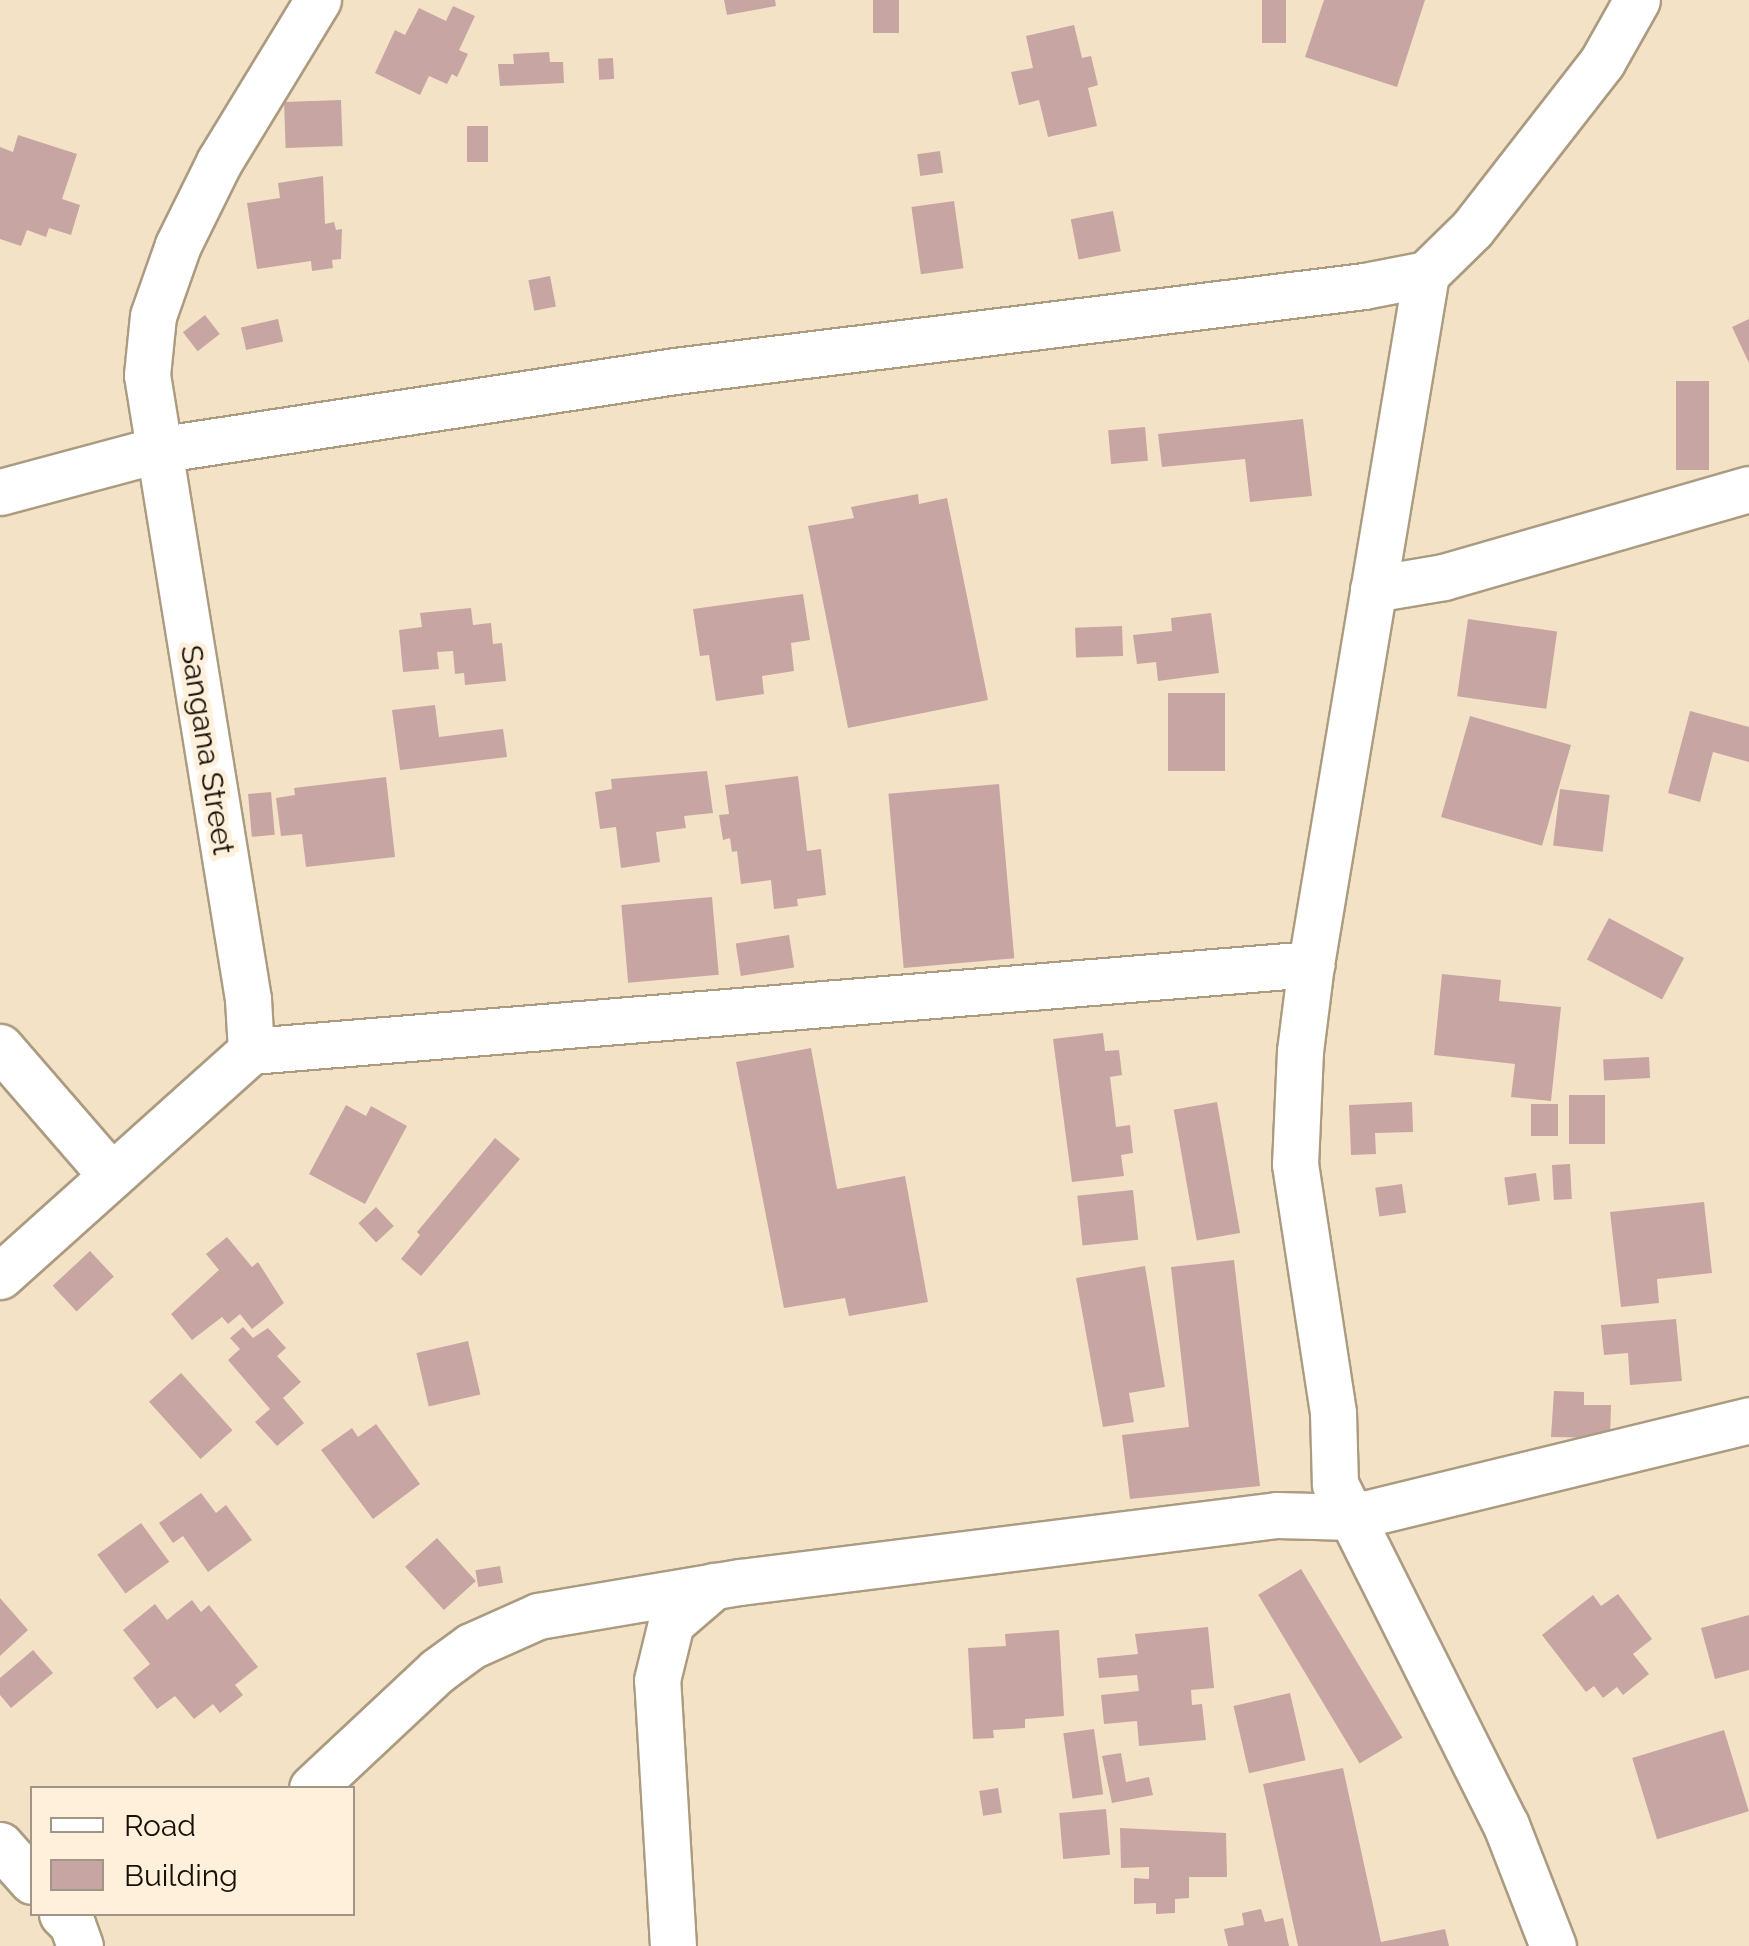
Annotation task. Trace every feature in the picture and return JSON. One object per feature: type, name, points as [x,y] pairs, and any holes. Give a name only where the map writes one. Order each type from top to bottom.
[{"type":"street","name":"Sangana Street","points":[[250,1051],[248,999],[147,375],[153,316],[178,245],[220,162],[318,0]]},
{"type":"street","points":[[0,492],[157,450],[675,372],[1364,286],[1426,274],[1472,229],[1602,62],[1637,0]]},
{"type":"street","points":[[1426,274],[1311,964],[1300,1052],[1295,1164],[1333,1413],[1335,1484],[1506,1825],[1553,1946]]},
{"type":"street","points":[[1374,589],[1444,578],[1749,489]]},
{"type":"street","points":[[0,1276],[250,1051],[1311,964]]},
{"type":"street","points":[[0,1047],[110,1174]]},
{"type":"street","points":[[314,1786],[437,1672],[503,1629],[538,1616],[714,1586],[1277,1515],[1352,1517],[1749,1420]]},
{"type":"street","points":[[673,1946],[657,1680],[671,1622],[714,1586]]},
{"type":"street","points":[[0,1846],[30,1879]]},
{"type":"street","points":[[64,1916],[72,1924],[80,1946]]},
{"type":"building","points":[[724,0],[775,0],[776,6],[727,15]]},
{"type":"building","points":[[873,0],[899,0],[899,33],[873,33]]},
{"type":"building","points":[[1262,0],[1286,0],[1286,43],[1262,43]]},
{"type":"building","points":[[1324,0],[1425,0],[1397,87],[1305,57]]},
{"type":"building","points":[[453,6],[475,16],[459,50],[468,54],[457,77],[452,74],[447,84],[429,76],[420,95],[375,73],[395,30],[405,35],[419,8],[446,21]]},
{"type":"building","points":[[1074,25],[1082,58],[1091,56],[1098,85],[1088,88],[1097,126],[1048,137],[1039,100],[1019,105],[1011,72],[1033,68],[1026,36]]},
{"type":"building","points":[[549,52],[550,62],[563,62],[564,83],[500,86],[498,64],[514,64],[513,54]]},
{"type":"building","points":[[613,58],[614,79],[599,80],[598,59]]},
{"type":"building","points":[[341,100],[343,146],[286,148],[284,102]]},
{"type":"building","points":[[467,126],[488,126],[488,162],[467,162]]},
{"type":"building","points":[[18,135],[77,154],[62,199],[80,205],[71,235],[49,228],[46,237],[27,230],[21,246],[0,239],[0,147],[13,152]]},
{"type":"building","points":[[940,151],[943,173],[920,176],[917,154]]},
{"type":"building","points":[[323,176],[325,224],[334,222],[336,230],[342,229],[341,259],[332,260],[333,268],[312,271],[311,261],[257,269],[247,203],[280,198],[278,183]]},
{"type":"building","points":[[954,201],[963,268],[921,274],[911,207]]},
{"type":"building","points":[[1113,211],[1121,251],[1079,259],[1071,219]]},
{"type":"building","points":[[550,276],[556,306],[534,311],[528,280]]},
{"type":"building","points":[[205,315],[220,334],[198,351],[183,332]]},
{"type":"building","points":[[278,319],[283,341],[246,350],[241,328]]},
{"type":"building","points":[[1749,319],[1749,363],[1732,327]]},
{"type":"building","points":[[1676,381],[1709,381],[1709,470],[1676,470]]},
{"type":"building","points":[[1303,419],[1312,496],[1250,502],[1245,459],[1162,467],[1158,434]]},
{"type":"building","points":[[1145,427],[1148,461],[1111,464],[1108,430]]},
{"type":"building","points":[[918,494],[919,504],[947,498],[988,700],[848,728],[808,526],[854,518],[851,507]]},
{"type":"building","points":[[803,594],[810,640],[791,643],[794,671],[762,676],[764,694],[716,701],[709,655],[700,656],[693,609]]},
{"type":"building","points":[[471,608],[473,625],[491,623],[493,644],[502,643],[506,681],[465,685],[464,673],[455,674],[453,651],[437,652],[439,669],[403,672],[399,630],[422,627],[420,613]]},
{"type":"building","points":[[1211,613],[1219,673],[1158,681],[1156,662],[1137,664],[1133,635],[1172,631],[1171,618]]},
{"type":"building","points":[[1468,619],[1557,632],[1546,709],[1457,696]]},
{"type":"building","points":[[1122,626],[1123,656],[1076,658],[1075,628]]},
{"type":"building","points":[[1168,693],[1225,693],[1225,771],[1168,771]]},
{"type":"building","points":[[435,705],[439,737],[503,729],[507,757],[400,770],[392,710]]},
{"type":"building","points":[[1690,711],[1749,727],[1749,762],[1713,752],[1700,802],[1668,793]]},
{"type":"building","points":[[1470,716],[1571,745],[1542,846],[1441,817]]},
{"type":"building","points":[[707,771],[713,813],[684,816],[686,828],[656,832],[660,862],[621,868],[616,827],[600,829],[595,792],[612,789],[611,779]]},
{"type":"building","points":[[798,776],[807,851],[821,849],[826,895],[797,899],[798,906],[774,909],[771,880],[741,884],[737,851],[732,852],[730,838],[723,840],[719,815],[729,814],[725,785]]},
{"type":"building","points":[[386,777],[395,857],[306,867],[302,834],[281,836],[276,798],[295,795],[294,788]]},
{"type":"building","points":[[999,784],[1014,958],[904,968],[888,794]]},
{"type":"building","points":[[1560,789],[1610,795],[1603,852],[1553,846]]},
{"type":"building","points":[[271,792],[275,835],[252,837],[248,794]]},
{"type":"building","points":[[712,897],[719,975],[628,983],[621,905]]},
{"type":"building","points":[[1609,918],[1684,958],[1662,999],[1587,959]]},
{"type":"building","points":[[789,935],[794,968],[741,976],[736,943]]},
{"type":"building","points":[[1442,974],[1501,980],[1499,1001],[1561,1007],[1551,1101],[1511,1097],[1515,1064],[1434,1055]]},
{"type":"building","points":[[1103,1033],[1105,1051],[1119,1050],[1122,1075],[1110,1077],[1116,1127],[1130,1125],[1133,1153],[1121,1155],[1124,1176],[1072,1182],[1053,1039]]},
{"type":"building","points":[[811,1048],[837,1189],[905,1176],[928,1302],[849,1316],[845,1298],[784,1308],[736,1062]]},
{"type":"building","points":[[1649,1057],[1650,1078],[1604,1080],[1603,1059]]},
{"type":"building","points":[[1569,1095],[1605,1095],[1605,1144],[1569,1144]]},
{"type":"building","points":[[1217,1102],[1240,1233],[1197,1241],[1174,1110]]},
{"type":"building","points":[[1412,1102],[1413,1132],[1375,1133],[1376,1154],[1351,1155],[1349,1105]]},
{"type":"building","points":[[1531,1104],[1558,1104],[1558,1136],[1531,1136]]},
{"type":"building","points":[[346,1105],[366,1116],[371,1106],[407,1126],[365,1204],[309,1174]]},
{"type":"building","points":[[495,1138],[520,1159],[421,1276],[401,1259],[420,1235],[417,1232]]},
{"type":"building","points":[[1570,1164],[1572,1199],[1554,1200],[1552,1165]]},
{"type":"building","points":[[1536,1173],[1540,1201],[1508,1205],[1504,1177]]},
{"type":"building","points":[[1402,1184],[1406,1213],[1379,1216],[1375,1188]]},
{"type":"building","points":[[1133,1190],[1138,1240],[1083,1246],[1077,1196]]},
{"type":"building","points":[[1704,1202],[1712,1273],[1657,1279],[1659,1303],[1621,1307],[1610,1212]]},
{"type":"building","points":[[376,1207],[394,1226],[376,1242],[358,1223]]},
{"type":"building","points":[[227,1237],[252,1267],[258,1262],[284,1303],[252,1329],[240,1314],[228,1324],[222,1317],[192,1340],[171,1314],[219,1270],[206,1254]]},
{"type":"building","points":[[90,1251],[114,1277],[77,1311],[53,1286]]},
{"type":"building","points":[[1234,1260],[1260,1486],[1130,1499],[1122,1435],[1189,1427],[1171,1267]]},
{"type":"building","points":[[1145,1266],[1165,1387],[1129,1393],[1134,1422],[1103,1427],[1076,1278]]},
{"type":"building","points":[[1676,1319],[1682,1381],[1630,1385],[1628,1353],[1604,1355],[1601,1325]]},
{"type":"building","points":[[243,1327],[253,1338],[268,1328],[286,1348],[277,1356],[301,1382],[283,1398],[304,1423],[277,1446],[255,1422],[270,1409],[228,1360],[240,1349],[230,1338]]},
{"type":"building","points":[[468,1341],[480,1395],[429,1407],[416,1353]]},
{"type":"building","points":[[181,1373],[233,1430],[201,1459],[149,1402]]},
{"type":"building","points":[[1554,1391],[1584,1392],[1584,1405],[1611,1405],[1610,1438],[1551,1437]]},
{"type":"building","points":[[376,1424],[420,1484],[373,1519],[321,1450],[352,1428],[358,1437]]},
{"type":"building","points":[[201,1493],[216,1513],[226,1505],[252,1540],[208,1572],[183,1536],[173,1543],[159,1523]]},
{"type":"building","points":[[141,1523],[169,1562],[126,1594],[97,1555]]},
{"type":"building","points":[[437,1538],[476,1581],[444,1610],[405,1567]]},
{"type":"building","points":[[500,1566],[503,1583],[478,1587],[475,1570]]},
{"type":"building","points":[[1301,1569],[1402,1738],[1360,1764],[1258,1595]]},
{"type":"building","points":[[1618,1594],[1652,1639],[1633,1654],[1649,1674],[1623,1695],[1617,1687],[1603,1698],[1594,1686],[1586,1692],[1542,1635],[1593,1595],[1601,1606]]},
{"type":"building","points":[[0,1598],[28,1630],[0,1656]]},
{"type":"building","points":[[192,1600],[201,1612],[209,1605],[258,1667],[235,1685],[243,1695],[220,1713],[213,1704],[194,1719],[175,1696],[157,1709],[133,1678],[150,1664],[123,1630],[155,1604],[167,1620]]},
{"type":"building","points":[[1749,1615],[1749,1670],[1715,1679],[1701,1628]]},
{"type":"building","points":[[1208,1627],[1214,1688],[1191,1690],[1192,1705],[1202,1704],[1206,1740],[1139,1746],[1137,1721],[1104,1724],[1101,1695],[1139,1691],[1137,1675],[1099,1678],[1097,1658],[1138,1654],[1135,1634]]},
{"type":"building","points":[[1059,1630],[1064,1716],[1025,1719],[1025,1728],[993,1730],[994,1738],[973,1739],[968,1648],[1006,1646],[1005,1634]]},
{"type":"building","points":[[33,1650],[53,1673],[11,1708],[0,1695],[0,1678]]},
{"type":"building","points":[[1290,1693],[1306,1760],[1249,1773],[1233,1706]]},
{"type":"building","points":[[1094,1729],[1103,1794],[1072,1799],[1063,1733]]},
{"type":"building","points":[[1724,1730],[1749,1811],[1657,1839],[1632,1758]]},
{"type":"building","points":[[1121,1753],[1126,1782],[1149,1777],[1153,1795],[1112,1803],[1102,1756]]},
{"type":"building","points":[[1343,1768],[1381,1942],[1445,1929],[1449,1946],[1298,1946],[1263,1784]]},
{"type":"building","points":[[998,1788],[1002,1813],[983,1816],[979,1791]]},
{"type":"building","points":[[1106,1809],[1110,1855],[1063,1859],[1059,1813]]},
{"type":"building","points":[[1120,1828],[1226,1833],[1227,1877],[1189,1877],[1189,1898],[1175,1899],[1175,1913],[1156,1914],[1156,1903],[1134,1904],[1134,1878],[1149,1879],[1149,1867],[1121,1868]]},
{"type":"building","points":[[1261,1909],[1265,1922],[1283,1918],[1289,1946],[1228,1946],[1224,1929],[1244,1925],[1242,1913]]}]
